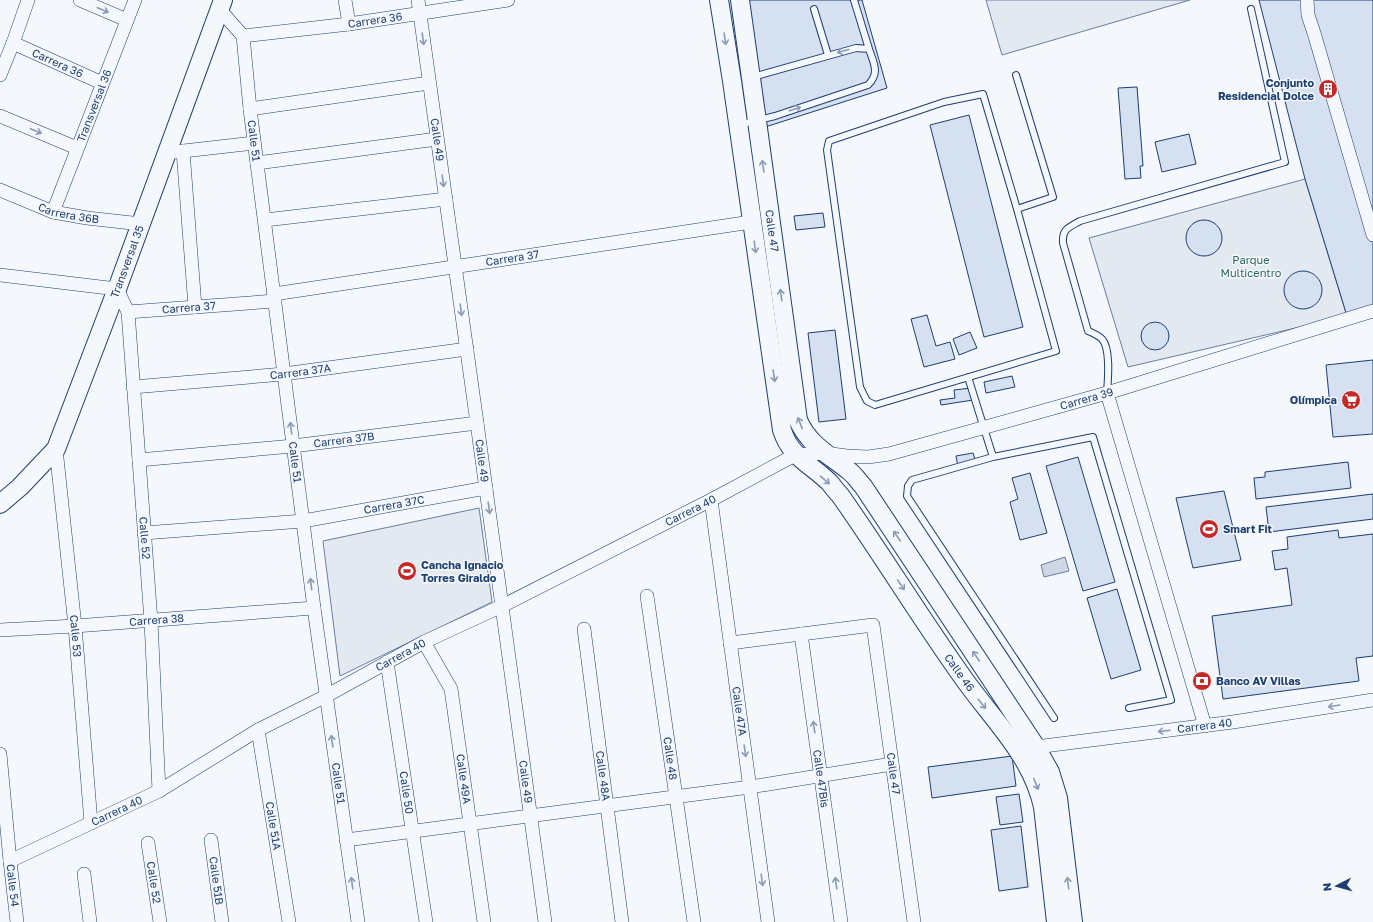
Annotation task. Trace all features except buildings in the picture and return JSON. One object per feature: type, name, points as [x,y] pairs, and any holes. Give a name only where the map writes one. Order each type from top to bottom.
[{"type":"main road","name":"Calle 47","points":[[719,0],[782,430],[785,440],[795,455]]},
{"type":"main road","name":"Calle 47","points":[[740,0],[796,411],[798,420],[806,436],[824,453]]},
{"type":"main road","name":"Transversal 35","points":[[0,504],[20,487],[56,449],[141,224],[175,152],[221,5]]},
{"type":"main road","name":"Calle 46","points":[[824,453],[850,470],[863,486],[1036,747],[1050,772],[1058,798],[1073,922]]},
{"type":"main road","name":"Calle 46","points":[[795,455],[829,483],[840,495],[964,680],[1018,749],[1034,780],[1040,794],[1043,807],[1056,922]]},
{"type":"street","points":[[0,74],[28,0]]},
{"type":"street","points":[[80,0],[127,20]]},
{"type":"street","name":"Transversal 36","points":[[53,212],[135,0]]},
{"type":"street","points":[[345,0],[349,24]]},
{"type":"street","name":"Calle 49","points":[[418,0],[545,922]]},
{"type":"street","name":"Carrera 36","points":[[242,36],[349,24],[508,0]]},
{"type":"street","points":[[1307,0],[1308,15],[1373,235]]},
{"type":"street","points":[[221,5],[242,36]]},
{"type":"street","name":"Calle 51","points":[[242,36],[254,143],[302,521],[358,922]]},
{"type":"street","name":"Carrera 36","points":[[13,43],[102,83]]},
{"type":"street","points":[[250,109],[429,83]]},
{"type":"street","points":[[0,116],[77,148]]},
{"type":"street","points":[[257,163],[437,139]]},
{"type":"street","points":[[195,307],[175,152],[254,143]]},
{"type":"street","name":"Carrera 36B","points":[[0,190],[53,212],[87,218],[141,224]]},
{"type":"street","points":[[264,220],[446,199]]},
{"type":"street","name":"Carrera 37","points":[[128,312],[195,307],[274,298],[455,267],[751,222]]},
{"type":"street","points":[[0,275],[117,289]]},
{"type":"street","name":"Calle 52","points":[[117,289],[128,312],[151,621],[160,791]]},
{"type":"street","name":"Carrera 39","points":[[795,455],[824,453],[868,457],[889,454],[1107,393],[1373,311]]},
{"type":"street","name":"Carrera 37A","points":[[133,387],[284,374],[467,349]]},
{"type":"street","points":[[1107,393],[1205,726]]},
{"type":"street","name":"Carrera 37B","points":[[139,460],[293,446],[477,423]]},
{"type":"street","name":"Calle 53","points":[[56,449],[75,626],[92,823]]},
{"type":"street","name":"Carrera 40","points":[[10,861],[160,791],[258,730],[326,696],[424,642],[502,606],[711,500],[795,455]]},
{"type":"street","name":"Carrera 37C","points":[[144,533],[302,521],[486,488]]},
{"type":"street","name":"Calle 47A","points":[[711,500],[768,922]]},
{"type":"street","name":"Calle 48","points":[[647,596],[694,922]]},
{"type":"street","name":"Carrera 38","points":[[0,630],[151,621],[314,608]]},
{"type":"street","name":"Calle 47","points":[[801,634],[872,625],[914,922]]},
{"type":"street","name":"Calle 48A","points":[[584,629],[622,922]]},
{"type":"street","points":[[730,643],[801,634]]},
{"type":"street","name":"Calle 47Bis","points":[[801,634],[841,922]]},
{"type":"street","name":"Calle 49A","points":[[424,642],[451,689],[484,922]]},
{"type":"street","name":"Calle 50","points":[[387,662],[426,922]]},
{"type":"street","name":"Carrera 40","points":[[1036,747],[1205,726],[1373,700]]},
{"type":"street","name":"Calle 51A","points":[[258,730],[289,922]]},
{"type":"street","name":"Calle 54","points":[[0,754],[17,922]]},
{"type":"street","points":[[346,840],[531,817],[750,787],[892,764]]},
{"type":"street","name":"Calle 51B","points":[[211,840],[222,922]]},
{"type":"street","name":"Calle 52","points":[[148,843],[160,922]]},
{"type":"street","points":[[84,874],[90,922]]},
{"type":"lane","points":[[738,125],[757,121],[868,85],[874,79],[875,69],[854,0]]},
{"type":"lane","points":[[814,9],[828,55]]},
{"type":"lane","points":[[1107,393],[1108,359],[1106,349],[1103,340],[1088,331],[1063,243],[1062,234],[1067,228],[1080,221],[1285,162],[1252,9]]},
{"type":"lane","points":[[751,78],[856,48],[869,49]]},
{"type":"lane","points":[[1016,75],[1053,197],[1017,209]]},
{"type":"lane","points":[[983,94],[1017,209],[1056,351],[968,377],[875,405],[867,401],[860,386],[827,150],[829,141],[944,102],[983,94]]},
{"type":"lane","points":[[968,377],[993,457]]},
{"type":"lane","points":[[1054,718],[908,496],[908,486],[912,480],[993,457],[1093,437],[1171,700],[1129,708]]},
{"type":"green space","points":[[986,0],[1190,0],[1002,55]]},
{"type":"green space","name":"Parque Multicentro","points":[[1305,179],[1347,316],[1128,367],[1089,238]]},
{"type":"green space","name":"Cancha Ignacio Torres Giraldo","points":[[479,508],[492,602],[340,676],[323,541]]},
{"type":"shaded area","points":[[1065,557],[1069,571],[1044,577],[1041,565]]},
{"type":"place","name":"Conjunto Residencial Dolce","points":[[1328,89]]},
{"type":"place","name":"Olímpica","points":[[1351,400]]},
{"type":"place","name":"Smart Fit","points":[[1209,529]]},
{"type":"place","name":"Cancha Ignacio Torres Giraldo","points":[[407,571]]},
{"type":"place","name":"Banco AV Villas","points":[[1202,681]]}]
